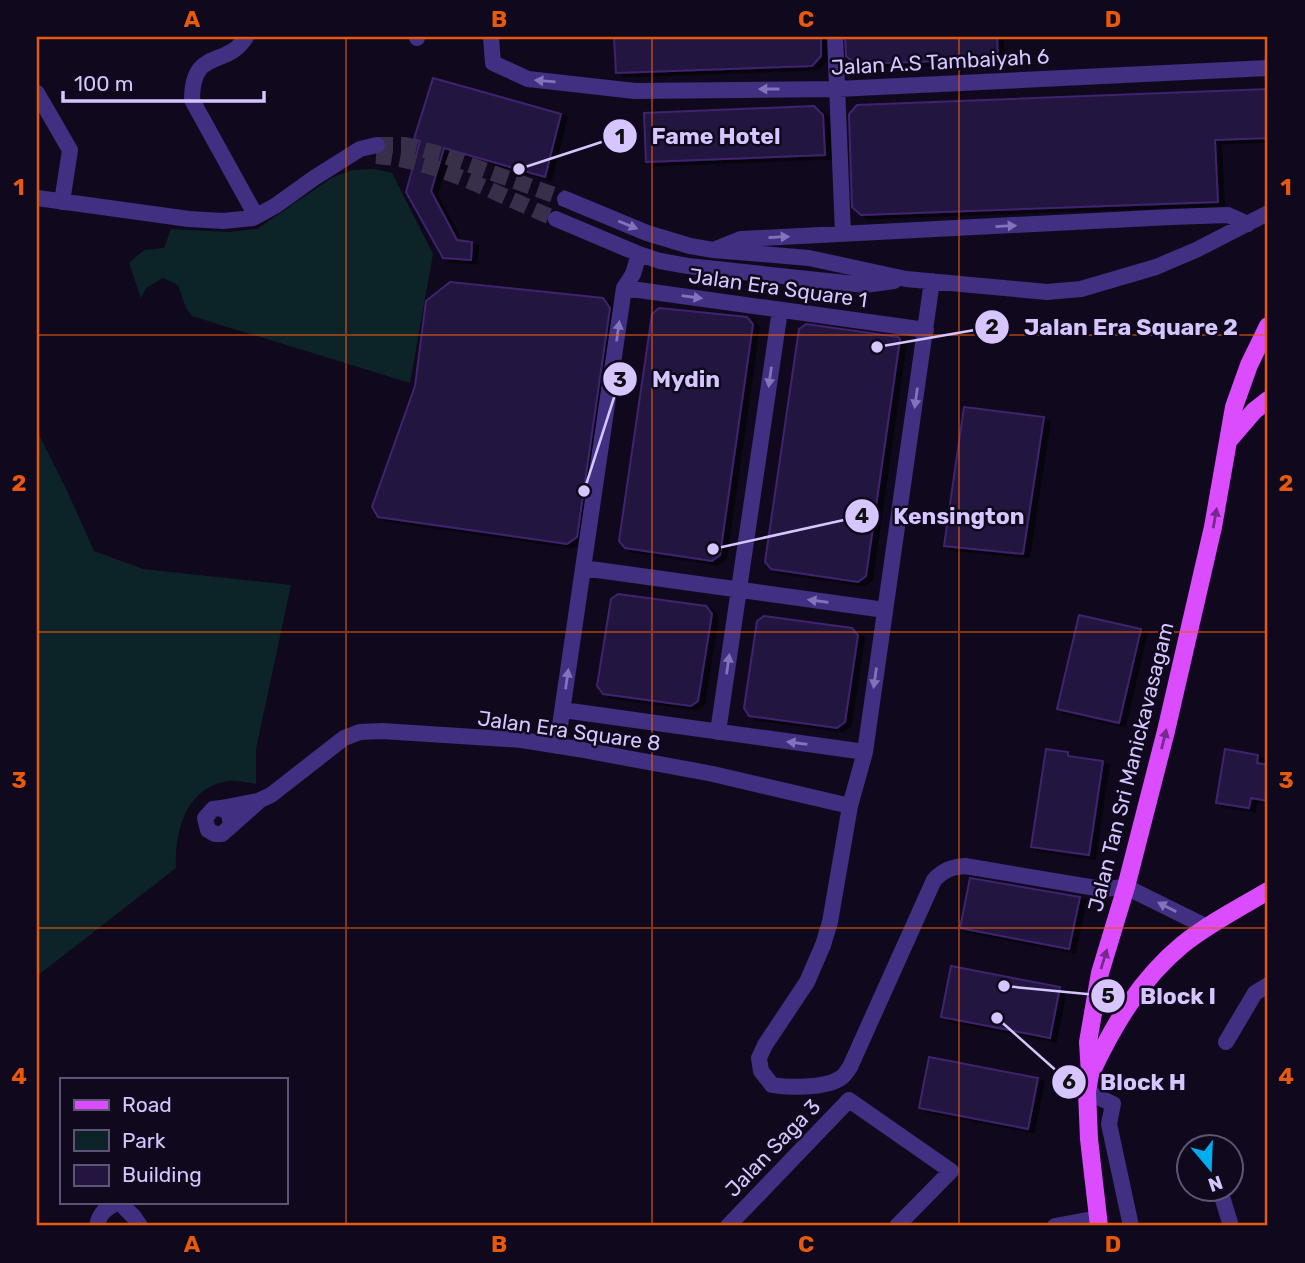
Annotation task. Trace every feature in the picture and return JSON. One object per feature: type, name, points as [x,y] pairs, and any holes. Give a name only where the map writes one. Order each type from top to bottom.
[{"type":"main road","name":"Jalan Tan Sri Manickavasagam","points":[[1099,1222],[1089,1139],[1088,1042],[1100,973],[1126,887],[1176,690],[1213,527],[1234,407],[1249,365],[1268,326]]},
{"type":"main road","points":[[1228,442],[1254,411],[1268,400]]},
{"type":"main road","points":[[1089,1083],[1109,1035],[1139,989],[1157,968],[1207,927],[1268,891]]},
{"type":"street","points":[[246,37],[241,45],[200,66],[192,80],[192,100],[256,216]]},
{"type":"street","name":"Jalan A.S Tambaiyah 6","points":[[491,37],[493,63],[528,79],[635,91],[837,89],[1268,68]]},
{"type":"street","points":[[835,37],[843,234]]},
{"type":"street","points":[[37,93],[70,150],[62,202]]},
{"type":"street","points":[[37,198],[223,221],[256,216],[275,206],[359,149],[377,151]]},
{"type":"street","points":[[565,199],[646,233],[690,246],[809,258],[906,279],[1046,292],[1081,289],[1156,267],[1268,213]]},
{"type":"street","points":[[713,250],[741,239],[1228,215],[1248,224]]},
{"type":"street","points":[[556,219],[639,254],[688,266],[865,285],[906,279]]},
{"type":"street","points":[[557,746],[624,288],[633,274],[639,254]]},
{"type":"street","points":[[932,281],[865,752],[850,806],[830,922],[807,982],[765,1045],[759,1058],[761,1071],[772,1085],[825,1084],[841,1079],[850,1067],[934,880],[941,872],[965,866],[1102,889],[1126,887],[1207,927]]},
{"type":"street","name":"Jalan Era Square 1","points":[[624,288],[926,330]]},
{"type":"street","points":[[718,732],[780,310]]},
{"type":"street","points":[[583,568],[885,610]]},
{"type":"street","name":"Jalan Era Square 8","points":[[563,710],[865,752]]},
{"type":"street","name":"Jalan Era Square 8","points":[[231,826],[258,801],[285,787],[344,738],[360,732],[522,740],[713,774],[850,806]]},
{"type":"street","name":"Jalan Era Square 8","points":[[221,808],[258,801]]},
{"type":"street","points":[[221,808],[229,813],[231,826],[228,831],[219,835],[205,826],[205,818],[209,811],[221,808]]},
{"type":"street","points":[[1226,1042],[1255,993],[1268,985]]},
{"type":"street","points":[[1089,1083],[1113,1104],[1109,1124],[1131,1226]]},
{"type":"street","name":"Jalan Saga 3","points":[[728,1226],[849,1100],[951,1171],[897,1226]]},
{"type":"street","points":[[97,1226],[99,1218],[108,1207],[115,1204]]},
{"type":"street","points":[[121,1204],[140,1226]]},
{"type":"street","points":[[1224,1204],[1231,1226]]},
{"type":"street","points":[[1055,1226],[1099,1222]]},
{"type":"green space","points":[[374,169],[392,173],[433,254],[410,383],[192,316],[186,308],[178,285],[163,278],[146,288],[141,298],[129,263],[144,250],[164,248],[171,229],[229,232],[257,229],[333,177],[353,170]]},
{"type":"green space","points":[[37,431],[94,551],[143,569],[291,585],[256,749],[256,784],[228,781],[202,792],[186,813],[181,826],[177,840],[176,868],[37,976]]},
{"type":"building","points":[[614,37],[821,37],[821,56],[812,66],[616,73]]},
{"type":"building","points":[[845,37],[997,37],[998,59],[855,64],[846,56]]},
{"type":"building","points":[[433,78],[561,114],[545,177],[444,148],[431,191],[457,240],[472,242],[471,260],[443,258],[406,192],[420,141],[414,139]]},
{"type":"building","points":[[1268,89],[1268,138],[1215,140],[1218,202],[861,215],[852,207],[849,114],[857,105]]},
{"type":"building","points":[[814,106],[823,115],[825,155],[646,162],[644,113]]},
{"type":"building","points":[[450,282],[603,298],[610,308],[577,537],[567,544],[378,517],[372,507],[415,386],[426,301]]},
{"type":"building","points":[[659,308],[747,317],[753,324],[720,555],[712,561],[625,548],[619,541],[652,314]]},
{"type":"building","points":[[806,324],[900,339],[866,576],[858,582],[771,569],[765,562],[799,329]]},
{"type":"building","points":[[964,407],[1044,417],[1023,554],[944,546]]},
{"type":"building","points":[[618,594],[706,606],[712,614],[698,701],[691,706],[603,694],[597,686],[611,599]]},
{"type":"building","points":[[1079,615],[1141,629],[1119,723],[1057,709]]},
{"type":"building","points":[[764,616],[852,628],[858,635],[845,722],[837,728],[749,716],[744,708],[757,621]]},
{"type":"building","points":[[1046,749],[1068,752],[1068,756],[1103,761],[1089,855],[1031,847]]},
{"type":"building","points":[[1225,749],[1258,755],[1257,763],[1268,765],[1268,801],[1251,798],[1249,808],[1216,803]]},
{"type":"building","points":[[970,878],[1080,897],[1069,949],[960,928]]},
{"type":"building","points":[[951,966],[1060,987],[1050,1038],[941,1017]]},
{"type":"building","points":[[929,1057],[1038,1078],[1028,1129],[919,1108]]},
{"type":"tunnel","points":[[377,145],[405,145],[440,154],[565,199]]},
{"type":"tunnel","points":[[376,156],[422,164],[468,180],[556,219]]},
{"type":"place","name":"Fame Hotel","points":[[519,169]]},
{"type":"place","name":"Jalan Era Square 2","points":[[877,347]]},
{"type":"place","name":"Mydin","points":[[584,491]]},
{"type":"place","name":"Kensington","points":[[713,549]]},
{"type":"place","name":"Block I","points":[[1004,986]]},
{"type":"place","name":"Block H","points":[[997,1018]]}]
